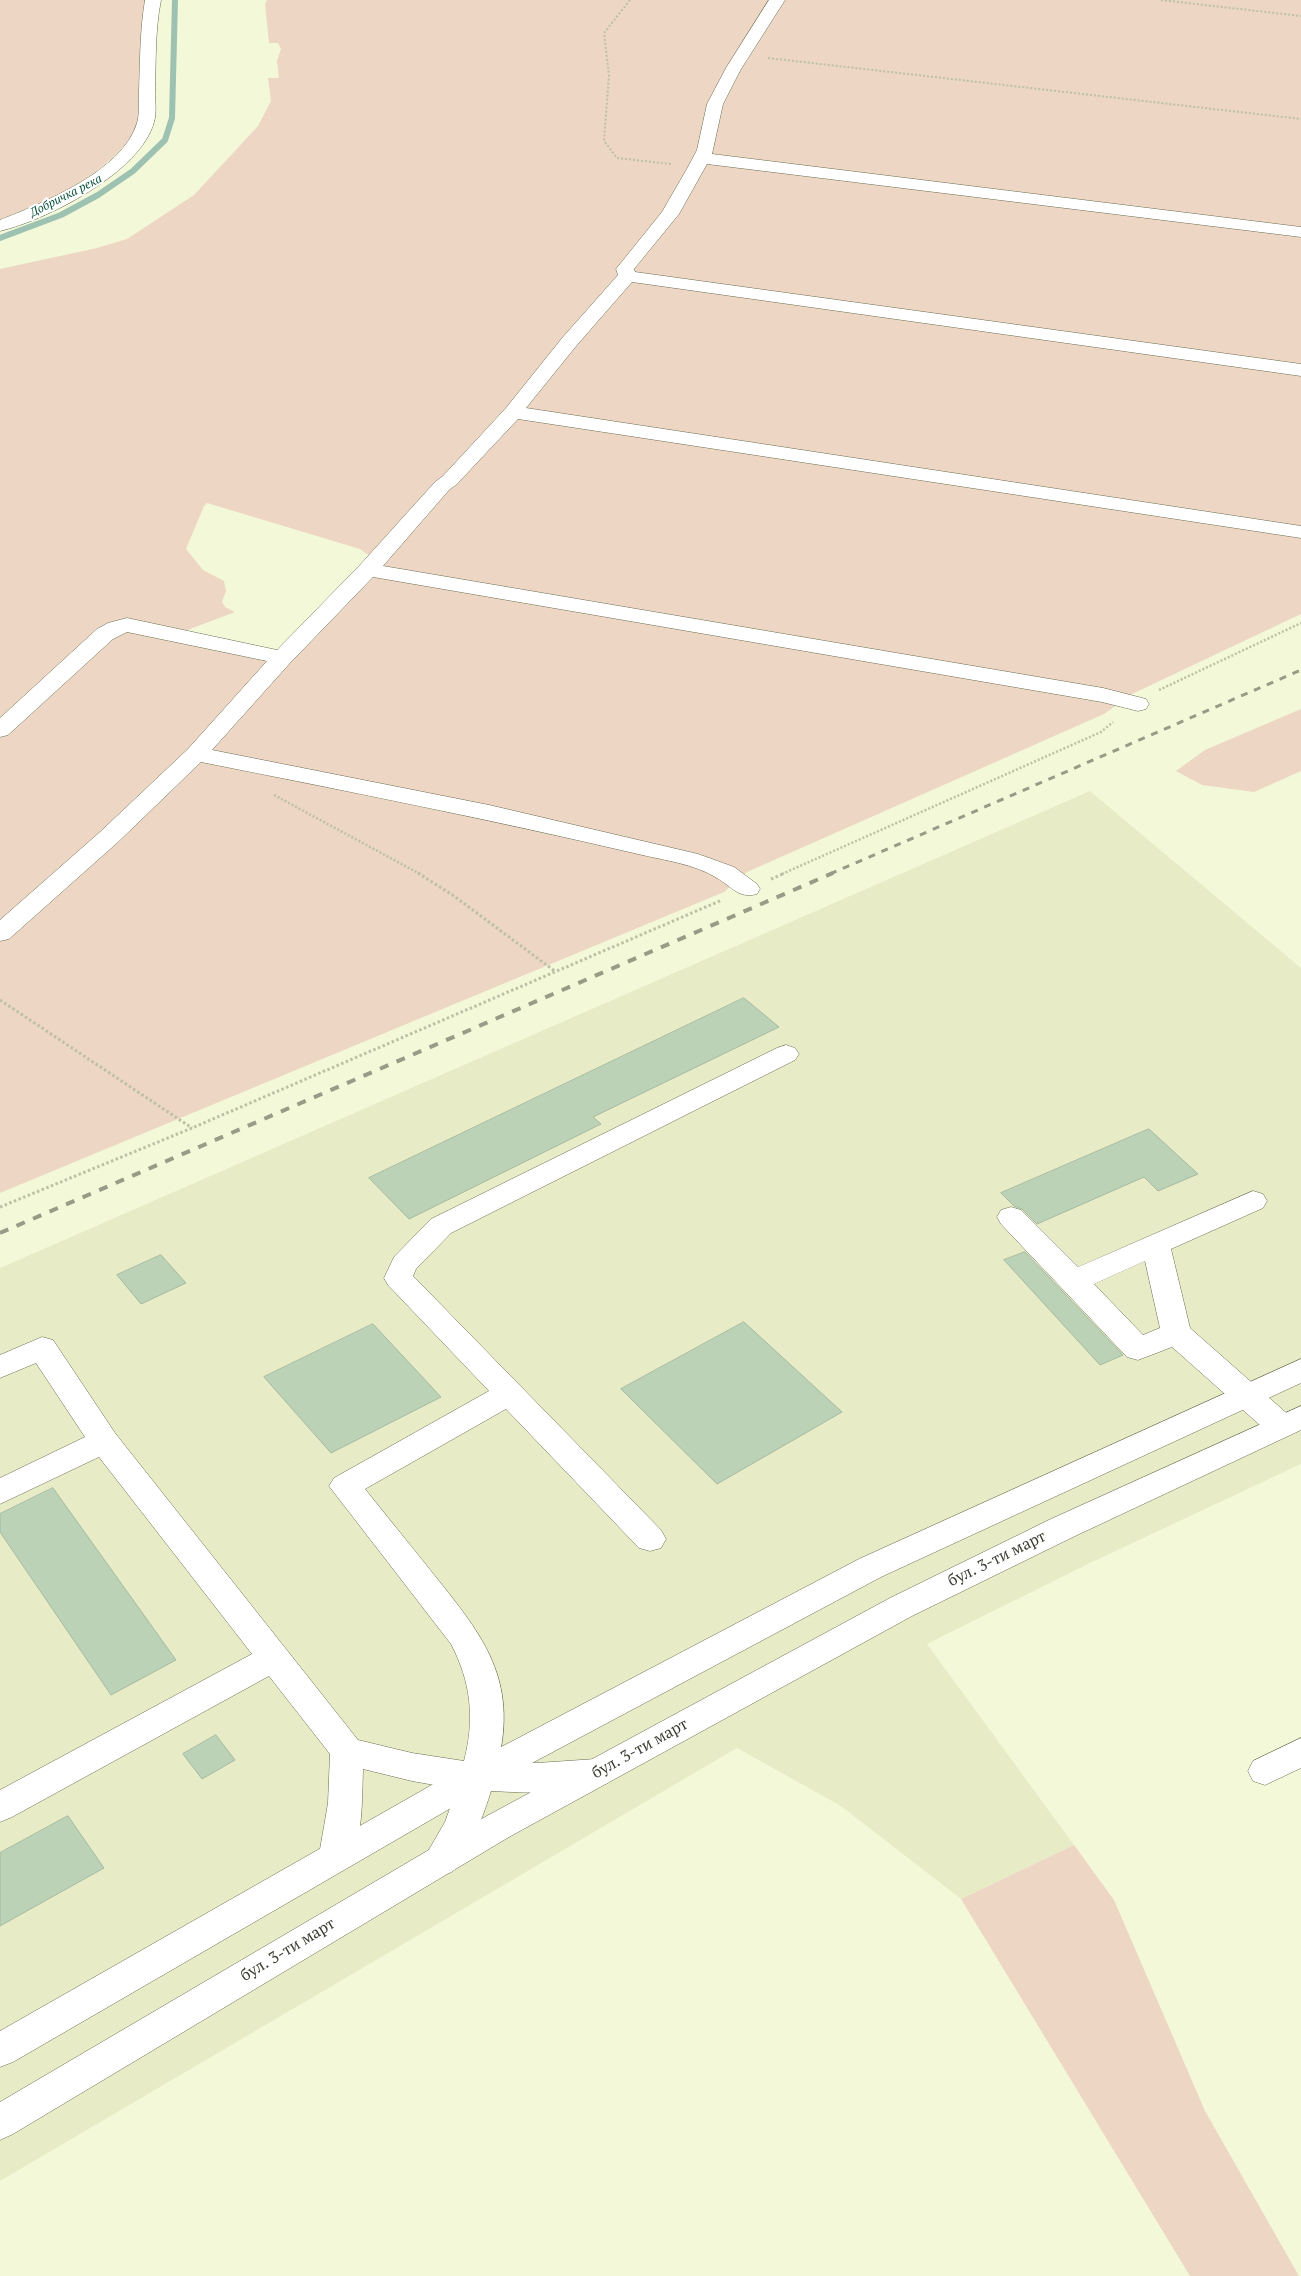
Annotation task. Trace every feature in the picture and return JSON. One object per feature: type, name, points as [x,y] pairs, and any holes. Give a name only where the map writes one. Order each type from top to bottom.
[{"type":"street","points":[[0,226],[32,214],[99,178],[122,159],[136,141],[146,122],[149,28],[153,0]]},
{"type":"street","points":[[627,276],[625,269],[670,214],[700,162],[715,104],[742,55],[777,0]]},
{"type":"street","points":[[700,162],[1301,232]]},
{"type":"street","points":[[627,276],[1301,370]]},
{"type":"street","points":[[0,933],[109,837],[196,754],[282,658],[368,570],[442,486],[450,480],[513,412],[570,341],[627,276]]},
{"type":"street","points":[[513,412],[1301,532]]},
{"type":"street","points":[[368,570],[1103,695],[1138,704]]},
{"type":"street","points":[[0,730],[105,634],[127,625],[282,658]]},
{"type":"street","points":[[196,754],[470,808],[689,859],[725,872],[748,889]]},
{"type":"street","points":[[650,1540],[398,1278],[404,1264],[441,1226],[786,1054]]},
{"type":"street","points":[[1074,1282],[1253,1201]]},
{"type":"street","points":[[1011,1217],[1138,1349],[1176,1332]]},
{"type":"street","points":[[1156,1244],[1176,1332],[1246,1395],[1291,1422]]},
{"type":"street","points":[[0,1366],[42,1348],[104,1441],[347,1751],[414,1767],[477,1776],[555,1777],[596,1773]]},
{"type":"street","points":[[0,2050],[477,1776],[870,1568],[1301,1370]]},
{"type":"street","points":[[441,1860],[459,1833],[470,1805],[486,1744],[489,1716],[485,1686],[473,1653],[463,1635],[345,1486],[509,1393]]},
{"type":"street","name":"бул. 3-ти март","points":[[0,2122],[441,1860],[596,1773],[901,1607],[1062,1528],[1291,1422]]},
{"type":"street","points":[[0,1492],[104,1441]]},
{"type":"street","points":[[0,1807],[274,1658]]},
{"type":"street","points":[[337,1855],[345,1803],[347,1751]]},
{"type":"street","points":[[1265,1771],[1301,1752]]},
{"type":"path","points":[[630,0],[626,8],[604,33],[609,75],[604,141],[617,158],[700,162]]},
{"type":"path","points":[[1160,0],[1301,16]]},
{"type":"path","points":[[742,55],[1301,119]]},
{"type":"path","points":[[0,1207],[192,1128],[557,972],[1101,732],[1154,693],[1301,624]]},
{"type":"path","points":[[267,791],[404,864],[454,896],[557,972]]},
{"type":"path","points":[[0,1000],[192,1128]]},
{"type":"shaded area","points":[[0,0],[145,0],[142,20],[139,122],[129,139],[98,170],[79,183],[38,205],[0,222]]},
{"type":"shaded area","points":[[267,0],[772,0],[738,52],[737,58],[729,66],[710,104],[698,155],[663,214],[618,272],[621,274],[618,278],[563,340],[514,401],[497,417],[442,480],[438,481],[371,557],[381,562],[447,487],[454,487],[575,342],[631,280],[635,273],[633,271],[675,215],[704,165],[712,150],[721,105],[740,67],[748,60],[749,53],[783,0],[1301,0],[1301,614],[1132,694],[1104,714],[747,872],[724,892],[0,1193],[0,269],[97,248],[127,239],[194,195],[258,126],[271,101],[268,78],[279,78],[277,61],[281,49],[278,43],[269,43],[265,4]],"holes":[[[207,503],[360,549],[371,557],[281,652],[182,632],[235,612],[225,607],[222,602],[226,591],[224,581],[203,570],[186,549]]]},
{"type":"shaded area","points":[[1301,709],[1301,771],[1254,792],[1202,785],[1176,771],[1205,750]]},
{"type":"shaded area","points":[[1090,791],[1301,968],[1301,1464],[1088,1564],[927,1644],[1074,1845],[961,1899],[841,1806],[737,1748],[0,2181],[0,1268]]},
{"type":"shaded area","points":[[1074,1845],[1114,1900],[1205,2111],[1299,2276],[1190,2276],[961,1899]]},
{"type":"building","points":[[744,998],[779,1027],[593,1117],[601,1124],[409,1219],[369,1178]]},
{"type":"building","points":[[1149,1129],[1198,1174],[1158,1191],[1144,1177],[1037,1224],[1022,1209],[1014,1206],[1001,1193]]},
{"type":"building","points":[[1025,1252],[1123,1355],[1100,1365],[1004,1260]]},
{"type":"building","points":[[161,1255],[186,1283],[141,1304],[117,1275]]},
{"type":"building","points":[[744,1322],[842,1412],[717,1484],[621,1389]]},
{"type":"building","points":[[373,1324],[441,1397],[331,1453],[264,1377]]},
{"type":"building","points":[[53,1488],[176,1660],[111,1695],[0,1532],[0,1514]]},
{"type":"building","points":[[216,1735],[235,1760],[202,1779],[183,1754]]},
{"type":"building","points":[[68,1816],[104,1868],[0,1926],[0,1853]]},
{"type":"waterway","name":"Добричка река","points":[[0,238],[61,215],[98,195],[133,171],[165,140],[172,118],[175,0]]},
{"type":"railway","points":[[830,874],[1301,670]]},
{"type":"railway","points":[[0,1233],[833,873]]}]
